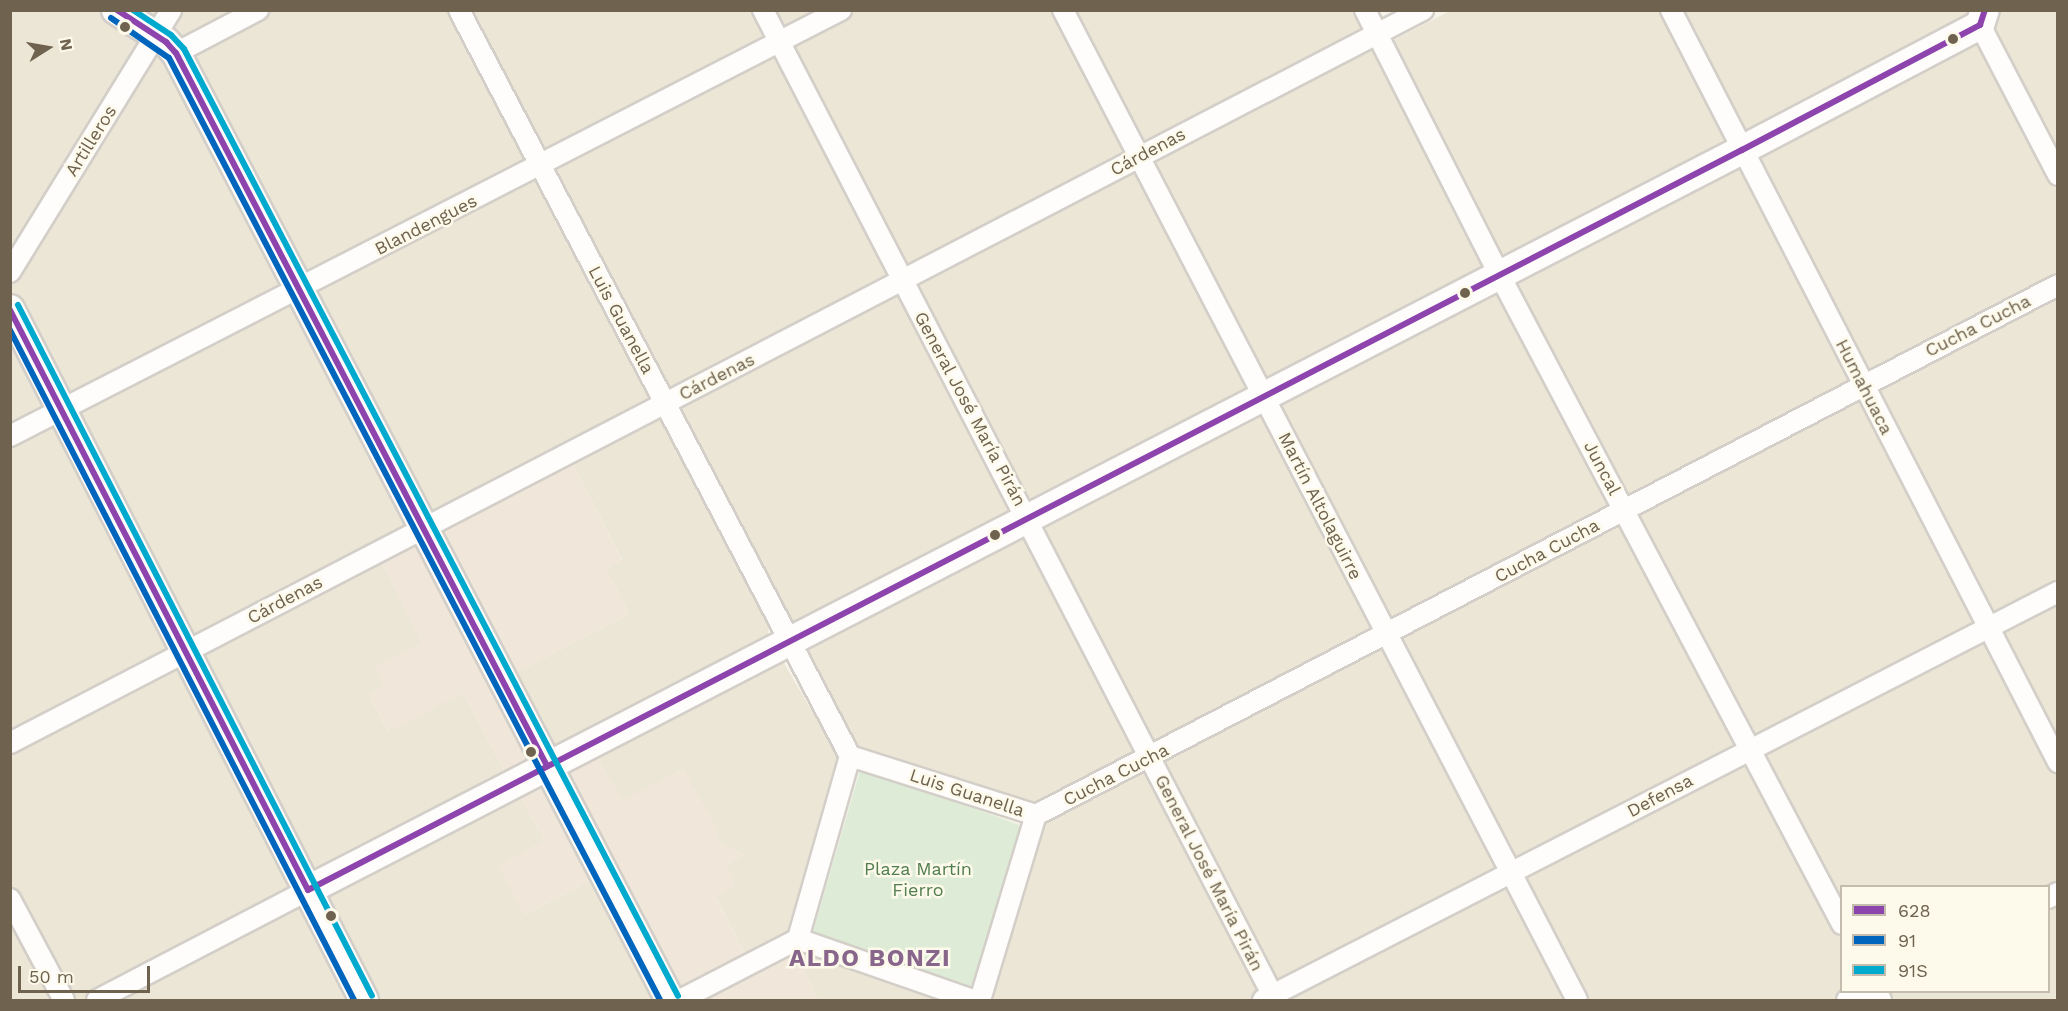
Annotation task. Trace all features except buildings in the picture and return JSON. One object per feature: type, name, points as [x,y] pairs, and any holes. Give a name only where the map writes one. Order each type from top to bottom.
[{"type":"street","points":[[116,10],[166,44],[301,290],[670,1000]]},
{"type":"street","name":"Artilleros","points":[[10,272],[166,44],[171,10]]},
{"type":"street","points":[[166,44],[258,10]]},
{"type":"street","name":"Luis Guanella","points":[[459,10],[850,756],[1036,815],[980,1000]]},
{"type":"street","name":"General José María Pirán","points":[[763,10],[1027,517],[1270,999]]},
{"type":"street","name":"Blandengues","points":[[10,436],[301,290],[841,10]]},
{"type":"street","name":"Martín Altolaguirre","points":[[1063,10],[1577,1000]]},
{"type":"street","name":"Juncal","points":[[1365,10],[1499,274],[1840,920]]},
{"type":"street","name":"Cárdenas","points":[[10,743],[423,527],[903,282],[1139,156],[1423,10]]},
{"type":"street","name":"Humahuaca","points":[[1671,10],[2058,762]]},
{"type":"street","points":[[97,1000],[1027,517],[1742,150],[1982,18],[2058,175]]},
{"type":"street","name":"Cucha Cucha","points":[[1036,815],[1387,636],[1862,384],[2058,285]]},
{"type":"street","points":[[10,309],[364,1000]]},
{"type":"street","name":"Defensa","points":[[1270,999],[1749,749],[2058,592]]},
{"type":"street","points":[[798,939],[850,756]]},
{"type":"street","points":[[10,899],[64,1000]]},
{"type":"street","points":[[680,1000],[798,939],[974,1000]]},
{"type":"street","points":[[1847,1000],[1862,993]]},
{"type":"shaded area","points":[[1356,10],[1376,49],[1450,11],[2057,11],[2057,1000],[984,1000],[1030,822],[859,759],[666,395],[175,648],[293,878],[290,891],[349,1000],[11,1000],[10,11]]},
{"type":"shaded area","points":[[660,420],[666,425],[769,622],[768,635],[766,640],[556,750],[509,676],[629,614],[606,569],[622,560],[572,462]]},
{"type":"shaded area","points":[[572,462],[622,561],[606,569],[629,614],[509,676],[441,539],[442,532]]},
{"type":"shaded area","points":[[419,542],[529,749],[529,761],[507,776],[463,693],[389,732],[369,695],[384,686],[375,667],[421,643],[380,559]]},
{"type":"shaded area","points":[[380,559],[422,643],[385,686],[369,695],[388,731],[463,693],[507,776],[324,872],[311,872],[205,663],[205,656],[208,651]]},
{"type":"shaded area","points":[[782,660],[842,762],[789,932],[747,957],[715,896],[726,865],[745,855],[717,842],[684,769],[622,801],[595,752]]},
{"type":"shaded area","points":[[595,752],[622,800],[684,769],[719,833],[717,842],[745,855],[726,865],[736,885],[715,897],[747,957],[683,989],[674,988],[563,773]]},
{"type":"shaded area","points":[[543,781],[597,877],[524,915],[498,866],[544,840],[517,790]]},
{"type":"shaded area","points":[[517,790],[544,840],[524,915],[597,877],[655,1000],[375,1000],[325,896]]},
{"type":"shaded area","points":[[799,948],[957,1000],[818,1000],[794,949]]},
{"type":"shaded area","points":[[794,949],[818,1000],[696,1000]]},
{"type":"green space","name":"Plaza Martín Fierro","points":[[861,767],[1025,827],[973,991],[812,935]]},
{"type":"transit line","name":"628","points":[[117,10],[166,42],[176,53],[547,766]]},
{"type":"transit line","name":"91S","points":[[133,10],[171,35],[184,49],[678,996]]},
{"type":"transit line","name":"628","points":[[10,310],[308,890],[1742,150],[1980,25],[1985,10]]},
{"type":"transit line","name":"91","points":[[111,18],[169,58],[660,1000]]},
{"type":"transit line","name":"91S","points":[[18,305],[372,996]]},
{"type":"transit line","name":"91","points":[[10,330],[354,1000]]},
{"type":"district","name":"ALDO BONZI","points":[[870,959]]}]
